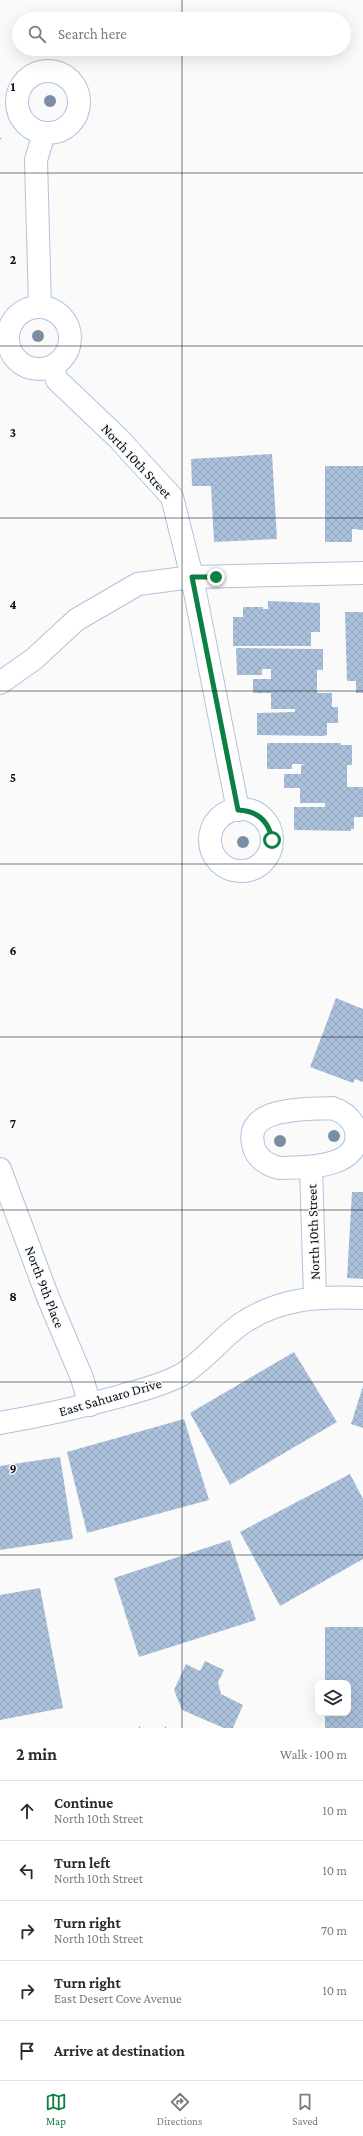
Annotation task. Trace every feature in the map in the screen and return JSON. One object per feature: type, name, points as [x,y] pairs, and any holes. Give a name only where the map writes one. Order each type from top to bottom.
[{"type":"street","points":[[45,72],[55,72],[65,76],[72,83],[77,93],[77,113],[71,122],[64,128],[54,132],[44,133],[30,127],[20,115],[9,110],[17,97],[20,88],[31,77],[45,72]]},
{"type":"street","points":[[40,307],[36,160],[44,133]]},
{"type":"street","points":[[40,307],[50,309],[59,314],[65,322],[69,332],[69,342],[66,352],[60,360],[52,366],[32,368],[15,358],[10,349],[8,339],[9,329],[20,313],[30,308],[40,307]]},
{"type":"street","name":"North 10th Street","points":[[52,366],[57,380],[118,438],[172,497],[192,577],[238,810]]},
{"type":"street","points":[[0,683],[34,659],[76,620],[138,584],[192,577],[363,574]]},
{"type":"street","name":"North 10th Street","points":[[310,1167],[315,1297]]},
{"type":"street","name":"North 9th Place","points":[[0,1169],[47,1295],[82,1378],[90,1405]]},
{"type":"street","name":"East Sahuaro Drive","points":[[0,1423],[90,1405],[147,1389],[181,1375],[241,1324],[268,1310],[315,1297],[363,1298]]},
{"type":"building","points":[[272,454],[277,539],[214,542],[211,486],[192,486],[191,459]]},
{"type":"building","points":[[325,466],[363,466],[363,530],[352,529],[352,542],[325,542]]},
{"type":"building","points":[[268,601],[320,603],[320,632],[311,632],[311,646],[233,646],[233,617],[243,617],[243,607],[263,607],[263,609],[268,609]]},
{"type":"building","points":[[345,612],[363,612],[363,693],[356,693],[356,681],[347,681]]},
{"type":"building","points":[[236,648],[323,649],[323,670],[317,670],[317,693],[332,693],[332,707],[338,707],[338,723],[327,723],[327,735],[324,736],[257,735],[257,713],[295,712],[295,709],[271,709],[271,693],[253,693],[253,679],[271,679],[271,669],[262,669],[262,675],[237,675]]},
{"type":"building","points":[[267,743],[341,743],[341,745],[352,745],[352,765],[347,765],[347,787],[363,787],[363,817],[354,817],[354,829],[351,829],[351,831],[294,830],[294,807],[325,807],[325,803],[300,803],[300,788],[284,788],[284,774],[301,774],[301,766],[303,764],[292,764],[292,769],[267,769]]},
{"type":"building","points":[[336,998],[363,1009],[363,1082],[355,1079],[353,1083],[310,1067]]},
{"type":"building","points":[[352,1192],[363,1192],[363,1279],[347,1278]]},
{"type":"building","points":[[294,1352],[337,1422],[230,1485],[190,1413]]},
{"type":"building","points":[[363,1386],[363,1428],[351,1424]]},
{"type":"building","points":[[184,1419],[209,1500],[87,1533],[67,1452]]},
{"type":"building","points":[[60,1457],[73,1539],[0,1550],[0,1466]]},
{"type":"building","points":[[350,1474],[363,1499],[363,1559],[280,1606],[240,1532]]},
{"type":"building","points":[[230,1540],[256,1620],[139,1657],[114,1578]]},
{"type":"building","points":[[40,1588],[63,1708],[0,1720],[0,1595]]},
{"type":"building","points":[[325,1627],[363,1627],[363,1728],[325,1728],[325,1716],[351,1716],[351,1680],[325,1680]]},
{"type":"building","points":[[205,1661],[224,1670],[218,1682],[221,1694],[243,1705],[233,1728],[224,1728],[182,1710],[174,1690],[186,1664],[200,1671]]},
{"type":"route","points":[[216,577],[192,577],[229,771],[238,810],[248,810],[258,814],[265,821],[270,830],[272,840]]}]
